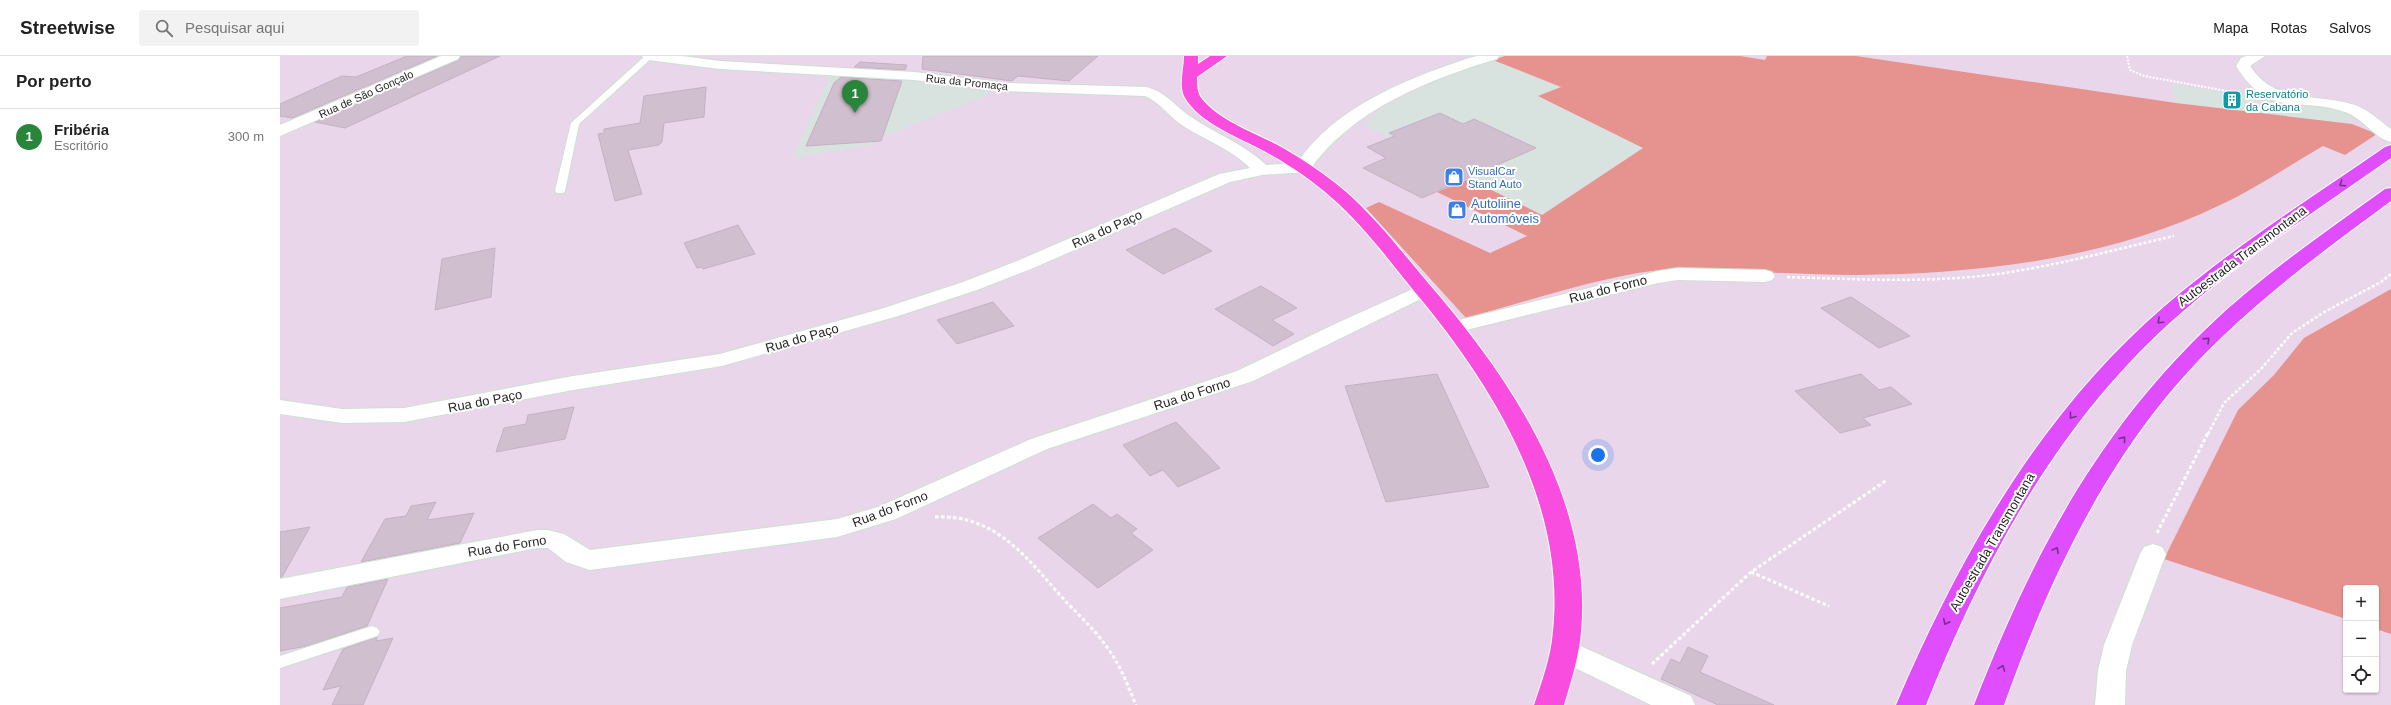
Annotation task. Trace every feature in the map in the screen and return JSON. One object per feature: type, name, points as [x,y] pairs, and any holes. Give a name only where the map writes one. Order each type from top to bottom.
[{"type":"highway","name":"Autoestrada Transmontana","points":[[1911,705],[1932,653],[1987,544],[2011,503],[2049,446],[2088,394],[2129,350],[2211,277],[2252,246],[2383,156]]},
{"type":"highway","points":[[1989,705],[2003,665],[2040,581],[2077,511],[2114,450],[2192,355],[2233,316],[2272,282],[2391,193]]},
{"type":"main road","points":[[1191,56],[1192,74],[1190,89],[1198,104],[1216,118],[1302,168],[1330,188],[1351,207],[1424,290],[1454,327],[1491,376],[1509,404],[1547,493],[1565,553],[1569,604],[1565,650],[1550,705]]},
{"type":"main road","points":[[1192,74],[1220,56]]},
{"type":"street","name":"Rua de São Gonçalo","points":[[280,131],[453,56]]},
{"type":"street","name":"Rua da Promaça","points":[[649,56],[787,70],[914,76],[1005,87],[1146,92],[1161,98],[1176,113],[1194,126],[1241,150],[1262,170]]},
{"type":"street","points":[[1302,168],[1324,140],[1369,108],[1447,71],[1492,56]]},
{"type":"street","points":[[2258,56],[2246,61],[2243,66],[2262,91],[2282,97],[2352,110],[2364,116],[2391,137]]},
{"type":"street","name":"Rua do Paço","points":[[280,407],[342,416],[404,415],[573,384],[722,360],[891,312],[970,286],[1024,265],[1213,182],[1262,170],[1302,168]]},
{"type":"street","name":"Rua do Forno","points":[[1454,327],[1658,277],[1678,274],[1765,276]]},
{"type":"street","name":"Rua do Forno","points":[[280,589],[537,539],[555,539],[575,556],[590,560],[807,532],[861,522],[887,513],[1039,444],[1245,376],[1344,327],[1424,290]]},
{"type":"street","points":[[2110,705],[2112,671],[2118,644],[2153,554]]},
{"type":"street","points":[[1565,650],[1680,705]]},
{"type":"lane","points":[[560,191],[574,123],[649,56]]},
{"type":"lane","points":[[280,662],[372,632]]},
{"type":"path","points":[[2127,56],[2130,70],[2144,76],[2241,93]]},
{"type":"path","points":[[1765,276],[1878,279],[1975,276],[2043,266],[2174,236]]},
{"type":"path","points":[[2153,554],[2158,529],[2193,467],[2224,403],[2261,369],[2292,333],[2326,311],[2381,282],[2391,274]]},
{"type":"path","points":[[1632,683],[1726,593],[1751,572],[1794,541],[1887,480]]},
{"type":"path","points":[[927,517],[949,516],[978,522],[992,530],[1022,554],[1100,638],[1125,678],[1136,705]]},
{"type":"path","points":[[1751,572],[1829,606]]},
{"type":"shaded area","points":[[1505,56],[1740,56],[1765,60],[1767,56],[1856,56],[2176,103],[2352,124],[2377,134],[2345,155],[2323,146],[2258,185],[2218,206],[2176,224],[2132,239],[2087,251],[1996,267],[1903,274],[1840,275],[1688,270],[1652,271],[1606,279],[1466,318],[1366,208],[1379,202],[1490,253],[1527,236],[1437,192],[1469,179],[1542,215],[1643,148],[1538,96],[1561,87],[1493,60]]},
{"type":"shaded area","points":[[1493,60],[1561,87],[1539,97],[1643,148],[1542,215],[1364,125],[1386,105],[1445,77]]},
{"type":"shaded area","points":[[834,74],[890,78],[995,92],[882,137],[881,141],[872,145],[792,158],[828,80]]},
{"type":"shaded area","points":[[2172,84],[2340,109],[2348,111],[2352,124],[2176,103]]},
{"type":"shaded area","points":[[2391,289],[2391,634],[2379,630],[2379,585],[2343,585],[2343,618],[2164,559],[2238,410],[2274,375],[2304,338]]},
{"type":"building","points":[[407,56],[437,56],[292,118],[280,116],[280,104],[342,76],[356,77]]},
{"type":"building","points":[[461,56],[500,56],[345,128],[315,122],[459,60]]},
{"type":"building","points":[[923,56],[1098,56],[1069,81],[1018,76],[1012,81],[922,69]]},
{"type":"building","points":[[860,62],[907,65],[905,70],[854,67]]},
{"type":"building","points":[[841,77],[902,81],[881,141],[806,146],[834,83]]},
{"type":"building","points":[[706,87],[704,117],[664,123],[662,142],[659,145],[628,150],[642,194],[615,201],[598,134],[604,133],[604,129],[640,123],[644,96]]},
{"type":"building","points":[[1440,113],[1463,124],[1474,119],[1536,148],[1422,198],[1363,168],[1386,158],[1367,147],[1395,136],[1389,133]]},
{"type":"building","points":[[738,225],[755,254],[703,269],[702,267],[697,268],[684,243]]},
{"type":"building","points":[[1175,228],[1212,251],[1163,274],[1126,250]]},
{"type":"building","points":[[495,248],[491,297],[435,310],[442,259]]},
{"type":"building","points":[[1261,286],[1297,308],[1272,320],[1294,334],[1273,346],[1215,309]]},
{"type":"building","points":[[1851,297],[1910,336],[1879,348],[1821,308]]},
{"type":"building","points":[[993,302],[1014,326],[957,344],[937,320]]},
{"type":"building","points":[[1437,374],[1489,487],[1386,502],[1345,386]]},
{"type":"building","points":[[1861,374],[1879,390],[1891,387],[1912,404],[1863,418],[1871,425],[1840,433],[1795,391]]},
{"type":"building","points":[[574,407],[565,439],[496,452],[504,428],[526,424],[528,415]]},
{"type":"building","points":[[1176,422],[1220,468],[1178,487],[1163,470],[1150,476],[1123,445]]},
{"type":"building","points":[[436,502],[427,520],[474,513],[460,543],[361,562],[385,519],[406,516],[411,506]]},
{"type":"building","points":[[1093,504],[1111,518],[1117,514],[1137,529],[1131,533],[1153,550],[1098,588],[1038,538]]},
{"type":"building","points":[[310,527],[282,577],[280,577],[280,532]]},
{"type":"building","points":[[388,579],[367,626],[307,646],[280,651],[280,608],[342,597],[347,587]]},
{"type":"building","points":[[377,637],[376,641],[393,638],[363,705],[332,705],[341,686],[323,690],[343,649]]},
{"type":"building","points":[[1688,647],[1708,656],[1700,672],[1774,705],[1718,705],[1661,679],[1671,659],[1680,663]]},
{"type":"place","name":"Reservatório da Cabana","points":[[2232,100]]},
{"type":"place","name":"Fribéria","points":[[855,113]]},
{"type":"place","name":"VisualCar Stand Auto","points":[[1454,177]]},
{"type":"place","name":"Autoliine Automóveis","points":[[1457,210]]}]
